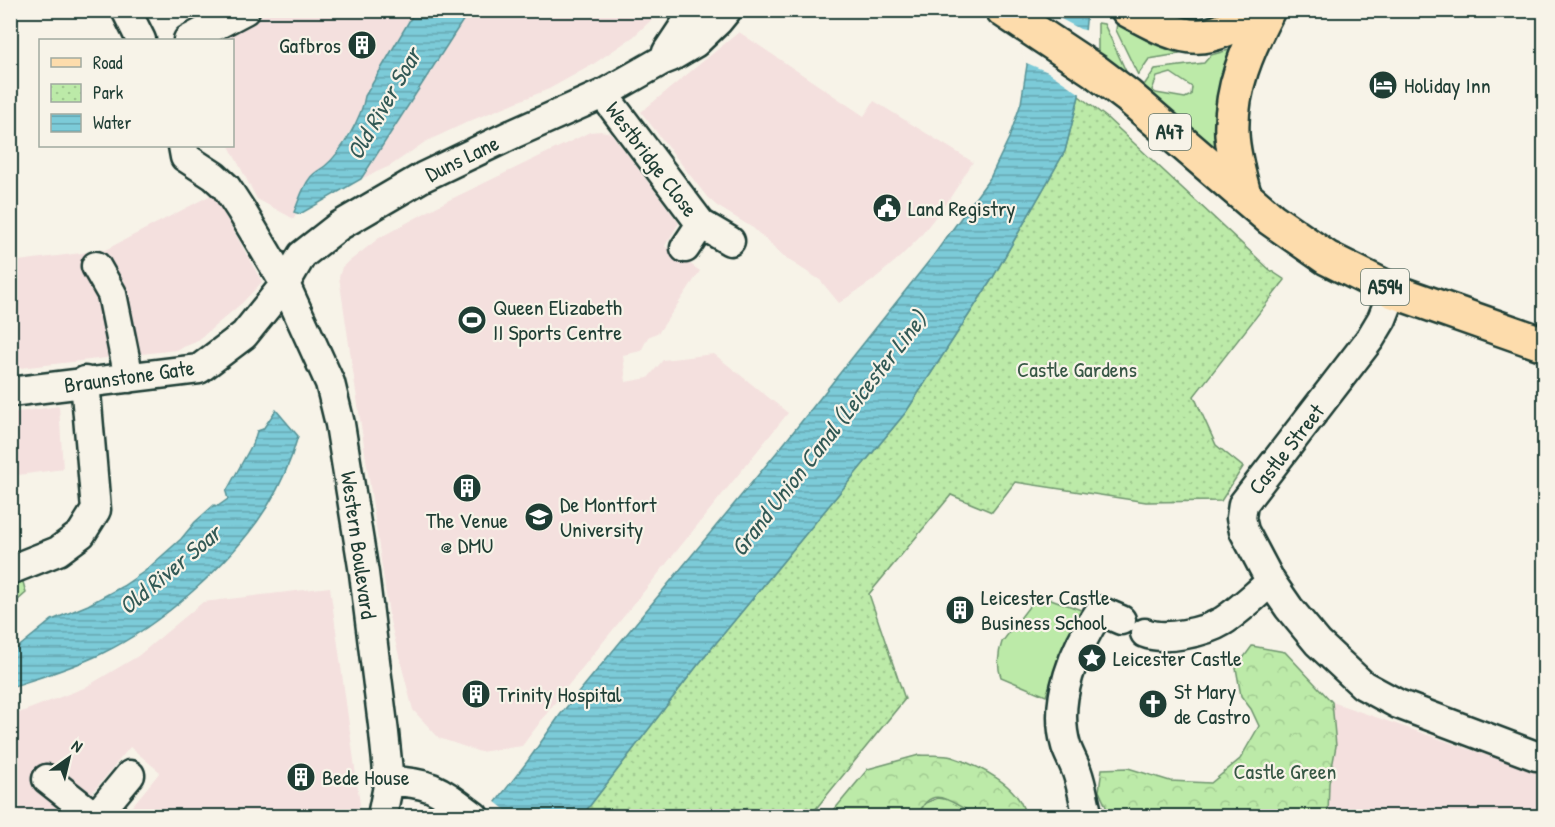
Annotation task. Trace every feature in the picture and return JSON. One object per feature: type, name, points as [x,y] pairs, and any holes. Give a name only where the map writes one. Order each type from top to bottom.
[{"type":"main road","name":"A47","points":[[1003,10],[1095,71],[1128,96],[1244,194]]},
{"type":"main road","points":[[1128,10],[1168,31],[1197,38],[1225,31],[1266,10]]},
{"type":"main road","points":[[1244,194],[1232,136],[1233,107],[1241,66],[1266,10]]},
{"type":"main road","name":"A594","points":[[1244,194],[1271,219],[1301,241],[1358,275],[1393,291],[1545,344]]},
{"type":"street","points":[[126,10],[140,39]]},
{"type":"street","points":[[190,39],[245,10]]},
{"type":"street","name":"Duns Lane","points":[[661,61],[686,27],[695,10]]},
{"type":"street","name":"Duns Lane","points":[[285,284],[302,255],[339,226],[423,177],[603,94],[671,57],[695,43],[727,10]]},
{"type":"street","name":"Westbridge Close","points":[[603,94],[700,224],[730,241]]},
{"type":"street","name":"Western Boulevard","points":[[183,147],[186,157],[226,187],[285,284],[330,383],[340,424],[364,573],[389,781],[382,816]]},
{"type":"street","name":"Westbridge Close","points":[[685,248],[700,224]]},
{"type":"street","points":[[96,266],[112,294],[129,378]]},
{"type":"street","name":"Braunstone Gate","points":[[10,392],[85,381],[199,369],[244,334],[285,284]]},
{"type":"street","name":"Castle Street","points":[[1393,291],[1382,319],[1370,339],[1243,504],[1241,518],[1244,531],[1289,608],[1318,643],[1363,685],[1398,704],[1536,756]]},
{"type":"street","points":[[10,570],[58,551],[81,534],[96,510],[85,381]]},
{"type":"street","points":[[1088,816],[1077,772],[1066,745],[1063,709],[1066,681],[1089,627],[1100,611],[1154,636],[1165,637],[1201,630],[1223,621],[1272,582]]},
{"type":"street","points":[[47,779],[95,816],[130,775]]},
{"type":"street","points":[[389,781],[409,782],[438,789],[467,812]]},
{"type":"shaded area","points":[[270,11],[415,11],[365,96],[364,107],[338,152],[325,166],[312,175],[304,186],[294,219],[257,199],[230,147],[234,147],[234,39],[217,39]]},
{"type":"shaded area","points":[[469,11],[661,11],[633,37],[592,65],[549,89],[425,142],[390,166],[361,179]]},
{"type":"shaded area","points":[[739,32],[864,116],[874,101],[973,162],[950,198],[919,238],[872,281],[839,303],[820,280],[787,259],[753,228],[717,206],[707,197],[641,112]]},
{"type":"shaded area","name":"De Montfort University","points":[[590,132],[611,133],[679,223],[665,246],[700,271],[659,332],[648,337],[641,351],[623,355],[626,382],[648,378],[663,360],[714,354],[788,413],[566,688],[522,746],[480,752],[439,738],[413,710],[390,621],[339,277],[342,267],[379,238],[447,201]]},
{"type":"shaded area","points":[[213,194],[262,282],[242,303],[196,342],[176,350],[11,369],[10,262],[105,250]]},
{"type":"shaded area","points":[[59,406],[63,469],[11,476],[11,413]]},
{"type":"shaded area","points":[[330,587],[360,804],[355,816],[124,816],[160,772],[130,747],[73,816],[11,816],[11,716],[84,688],[138,656],[203,602]]},
{"type":"shaded area","points":[[1332,702],[1544,775],[1534,816],[1328,816],[1329,783],[1336,746]]},
{"type":"green space","points":[[1098,23],[1104,24],[1129,78],[1098,58]]},
{"type":"green space","points":[[1117,23],[1151,43],[1179,54],[1149,59],[1138,75],[1116,30]]},
{"type":"green space","points":[[1229,50],[1218,103],[1217,130],[1220,158],[1140,91],[1155,69],[1204,63],[1211,55]],"holes":[[[1171,73],[1192,87],[1191,95],[1185,98],[1156,93],[1152,90],[1157,77]]]},
{"type":"green space","name":"Castle Gardens","points":[[1079,96],[1106,117],[1270,270],[1285,280],[1194,396],[1216,445],[1243,467],[1221,501],[1146,502],[1015,482],[992,512],[951,495],[869,594],[905,699],[810,816],[582,816],[697,666],[906,412],[992,279],[1065,151]]},
{"type":"green space","points":[[19,567],[26,593],[11,606],[11,569]]},
{"type":"green space","points":[[1040,595],[1081,610],[1064,644],[1046,696],[1001,677],[999,664],[1002,642]]},
{"type":"green space","name":"Castle Green","points":[[1252,646],[1285,652],[1332,702],[1336,746],[1329,783],[1328,816],[1110,816],[1099,791],[1102,769],[1128,768],[1170,781],[1211,783],[1240,759],[1259,726],[1251,709],[1241,696],[1236,668]]},
{"type":"green space","points":[[919,755],[948,756],[986,772],[1016,795],[1025,816],[997,818],[981,816],[939,797],[924,804],[918,816],[829,816],[868,769]]},
{"type":"green space","points":[[938,798],[951,800],[981,816],[918,816],[925,803]]},
{"type":"water","name":"Old River Soar","points":[[415,11],[469,11],[361,179],[300,214],[294,212],[310,178],[338,153],[350,134],[360,114],[365,96]]},
{"type":"water","name":"Grand Union Canal (Leicester Line)","points":[[1020,11],[1087,11],[1079,96],[1065,151],[992,279],[906,412],[697,666],[582,816],[485,816],[560,715],[782,446],[933,256],[990,178],[1009,138],[1021,103],[1027,65]]},
{"type":"water","name":"Old River Soar","points":[[276,410],[298,436],[289,464],[267,507],[235,550],[215,571],[170,610],[124,642],[79,664],[11,687],[11,653],[52,620],[88,605],[145,571],[214,505],[218,506],[228,499],[226,492],[254,441],[257,431],[263,429]]},
{"type":"pier","points":[[1017,10],[1046,11],[1080,29],[1089,31],[1082,95],[1048,72],[1024,62]]},
{"type":"pier","points":[[494,801],[513,816],[482,816]]},
{"type":"place","name":"Gafbros","points":[[362,45]]},
{"type":"place","name":"Holiday Inn","points":[[1383,85]]},
{"type":"place","name":"Land Registry","points":[[887,208]]},
{"type":"place","name":"Queen Elizabeth II Sports Centre","points":[[472,320]]},
{"type":"place","name":"The Venue @ DMU","points":[[467,488]]},
{"type":"place","name":"De Montfort University","points":[[539,517]]},
{"type":"place","name":"Leicester Castle Business School","points":[[960,610]]},
{"type":"place","name":"Leicester Castle","points":[[1092,658]]},
{"type":"place","name":"Trinity Hospital","points":[[476,694]]},
{"type":"place","name":"St Mary de Castro","points":[[1153,704]]},
{"type":"place","name":"Bede House","points":[[301,777]]}]
